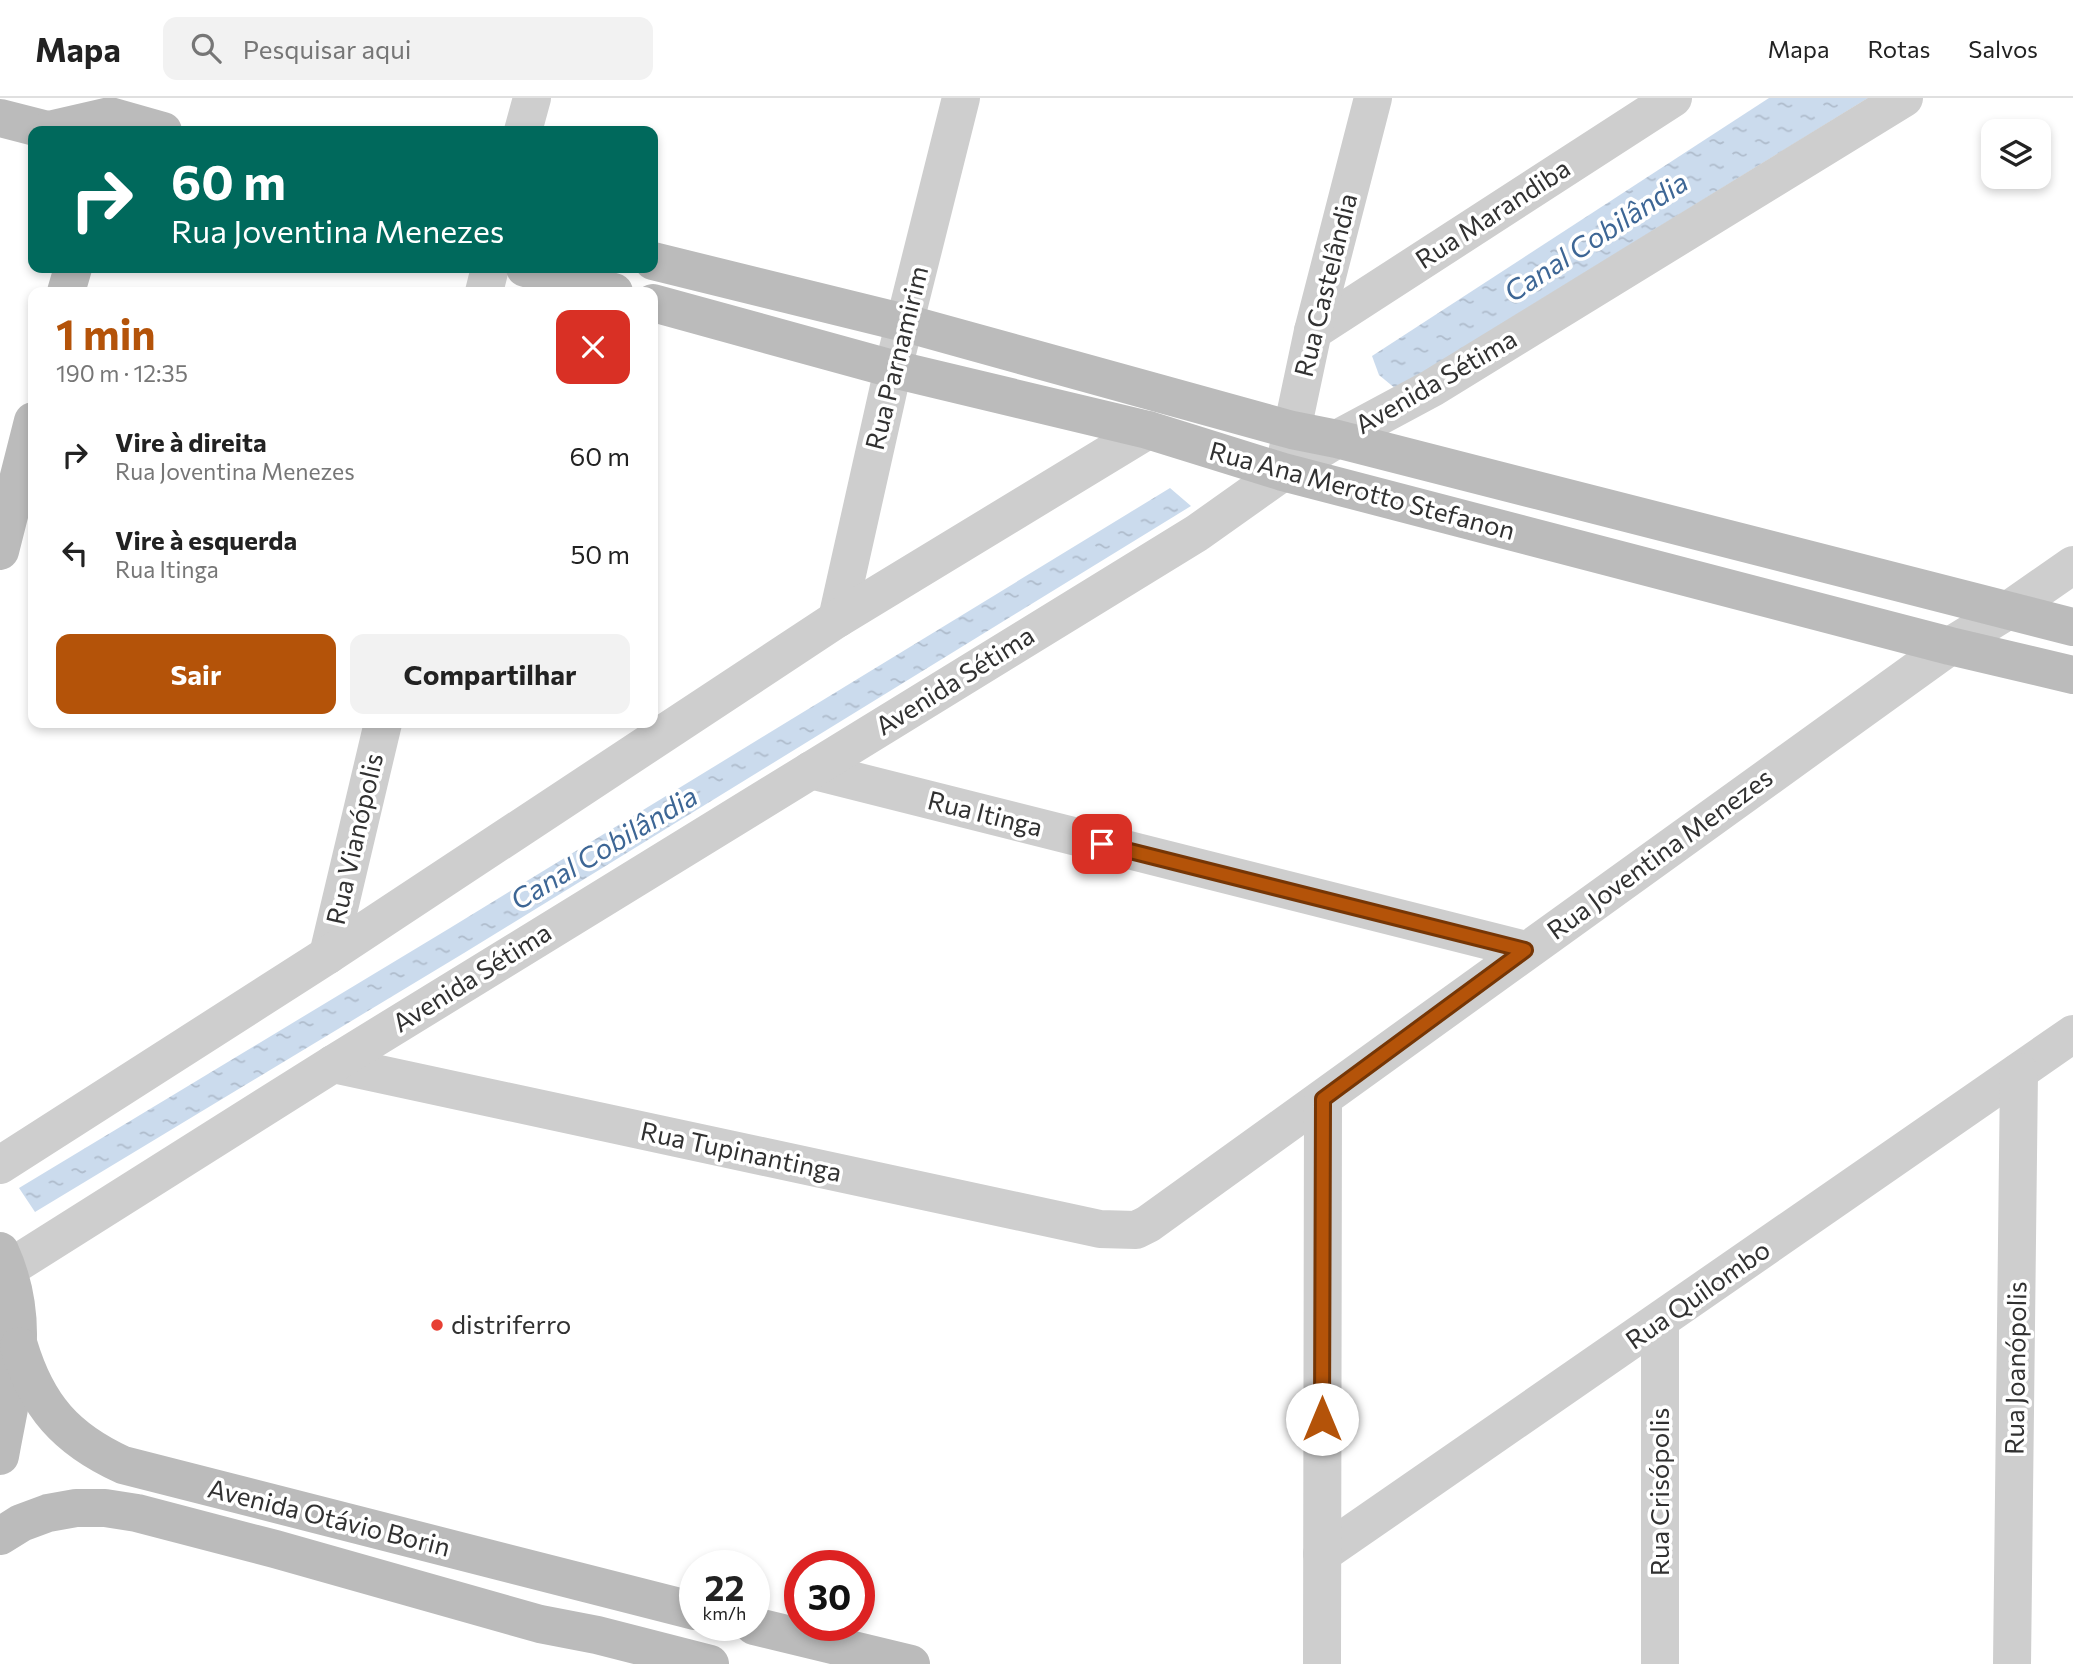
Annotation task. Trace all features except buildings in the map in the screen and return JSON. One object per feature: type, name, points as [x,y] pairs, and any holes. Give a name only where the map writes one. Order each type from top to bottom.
[{"type":"street","points":[[524,126],[532,98]]},
{"type":"street","name":"Rua Parnamirim","points":[[836,619],[893,369],[961,98]]},
{"type":"street","name":"Rua Castelândia","points":[[1283,472],[1313,331],[1373,98]]},
{"type":"street","name":"Rua Marandiba","points":[[1313,331],[1673,98]]},
{"type":"street","name":"Avenida Sétima","points":[[4,1260],[333,1064],[1197,533],[1283,472],[1432,387],[1904,98]]},
{"type":"street","points":[[66,126],[110,115],[146,126]]},
{"type":"street","points":[[0,118],[33,126]]},
{"type":"street","name":"Rua Ana Merotto Stefanon","points":[[658,262],[905,323],[1292,430],[1337,439],[2073,627]]},
{"type":"street","points":[[544,273],[595,287]]},
{"type":"street","name":"Rua Ana Merotto Stefanon","points":[[658,304],[893,369],[1148,430],[1283,472],[1950,646],[2073,675]]},
{"type":"street","points":[[0,1165],[328,955],[836,619],[1148,430]]},
{"type":"street","points":[[0,551],[28,441]]},
{"type":"street","name":"Rua Joventina Menezes","points":[[1148,1224],[1950,646],[2007,611],[2073,565]]},
{"type":"street","name":"Rua Vianópolis","points":[[328,955],[382,728]]},
{"type":"street","name":"Rua Itinga","points":[[811,770],[1525,950]]},
{"type":"street","name":"Rua Quilombo","points":[[1322,1554],[2073,1034]]},
{"type":"street","name":"Rua Tupinantinga","points":[[333,1064],[1100,1229],[1136,1230],[1148,1224]]},
{"type":"street","name":"Rua Joanópolis","points":[[2012,1664],[2020,1072]]},
{"type":"street","points":[[1322,1664],[1323,1099]]},
{"type":"street","points":[[0,1456],[19,1346],[17,1307],[4,1260]]},
{"type":"street","name":"Rua Crisópolis","points":[[1660,1321],[1660,1664]]},
{"type":"street","name":"Avenida Otávio Borin","points":[[19,1346],[36,1390],[63,1427],[101,1455],[123,1465],[285,1504],[548,1575],[679,1607]]},
{"type":"street","points":[[275,1549],[285,1504]]},
{"type":"street","name":"Avenida Otávio Borin","points":[[0,1536],[21,1523],[48,1513],[76,1508],[105,1508],[138,1513],[540,1624],[597,1635],[710,1664]]},
{"type":"street","points":[[540,1624],[548,1575]]},
{"type":"street","points":[[770,1630],[898,1663]]},
{"type":"water","name":"Canal Cobilândia","points":[[1769,98],[1868,98],[1396,389],[1379,375],[1372,356]]},
{"type":"water","name":"Canal Cobilândia","points":[[1170,488],[1191,506],[464,953],[35,1212],[19,1188],[450,928]]},
{"type":"place","name":"distriferro","points":[[437,1325]]},
{"type":"route","points":[[1102,844],[1525,950],[1323,1099],[1322,1419]]}]
